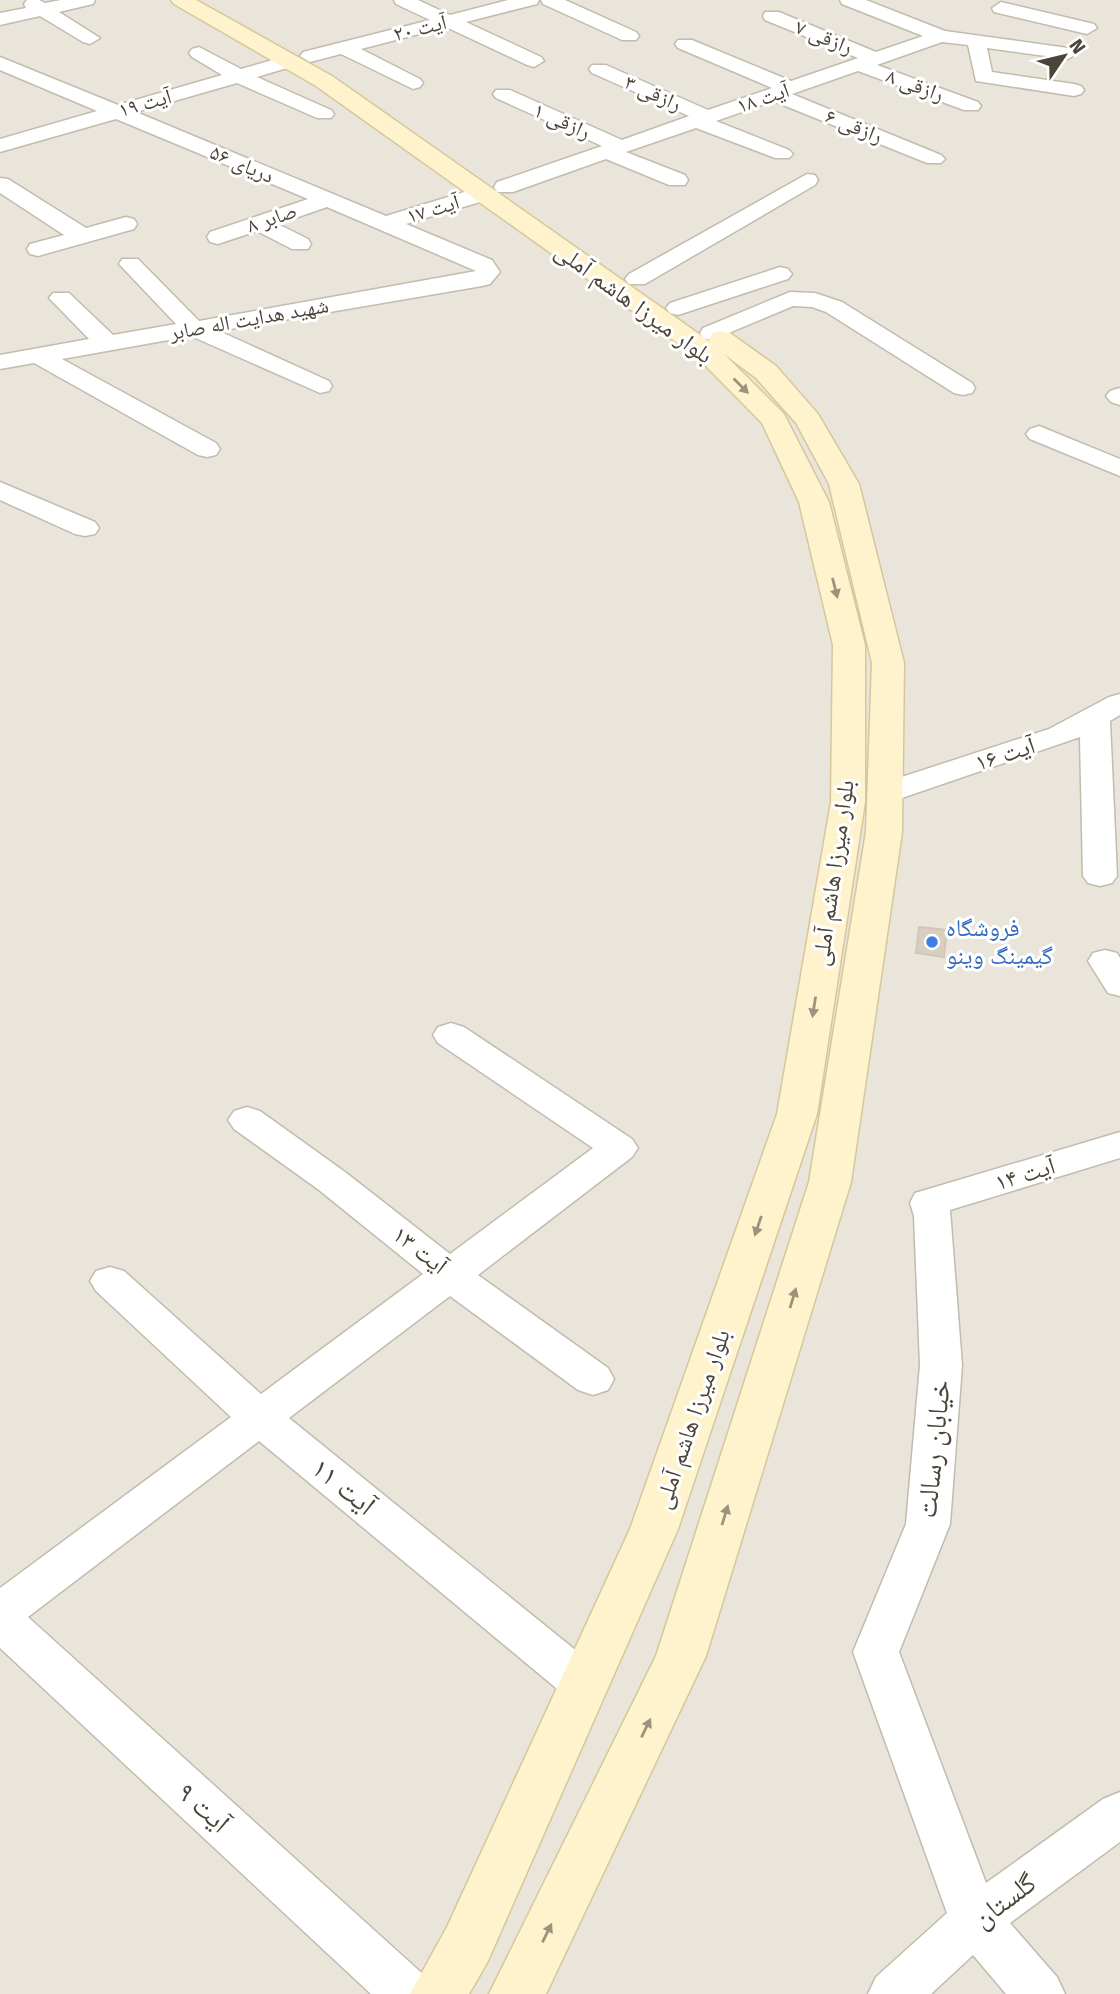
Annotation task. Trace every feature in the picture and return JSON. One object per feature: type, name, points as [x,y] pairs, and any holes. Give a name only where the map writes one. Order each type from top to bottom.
[{"type":"main road","name":"بلوار میرزا هاشم آملی","points":[[206,6],[314,55],[324,80],[494,190],[600,263],[678,308],[766,372],[808,420],[844,484],[888,663],[884,832],[830,1182],[681,1656],[517,1994]]},
{"type":"main road","name":"بلوار میرزا هاشم آملی","points":[[438,1994],[467,1945],[654,1529],[797,1114],[848,802],[849,645],[814,502],[774,420],[706,351],[600,263]]},
{"type":"main road","points":[[824,944],[866,950]]},
{"type":"street","points":[[0,19],[34,5],[86,0]]},
{"type":"street","points":[[403,0],[534,61]]},
{"type":"street","name":"آیت ۲۰","points":[[314,55],[530,0]]},
{"type":"street","points":[[550,0],[629,36]]},
{"type":"street","points":[[849,0],[941,36]]},
{"type":"street","points":[[1074,90],[983,77],[976,39],[1003,4],[1087,28]]},
{"type":"street","points":[[34,5],[90,38]]},
{"type":"street","name":"رازقی ۷","points":[[772,16],[868,62]]},
{"type":"street","name":"آیت ۱۸","points":[[494,190],[941,36],[1068,52]]},
{"type":"street","name":"رازقی ۶","points":[[685,44],[934,159]]},
{"type":"street","points":[[199,53],[238,76],[324,114]]},
{"type":"street","points":[[314,55],[413,83]]},
{"type":"street","name":"آیت ۱۹","points":[[0,146],[314,55]]},
{"type":"street","name":"رازقی ۸","points":[[868,62],[971,106]]},
{"type":"street","name":"دریای ۵۶","points":[[0,63],[484,265]]},
{"type":"street","name":"رازقی ۳","points":[[599,69],[782,155]]},
{"type":"street","points":[[12,86],[37,78]]},
{"type":"street","name":"رازقی ۱","points":[[503,94],[677,180]]},
{"type":"street","points":[[600,263],[807,180]]},
{"type":"street","points":[[0,184],[82,236]]},
{"type":"street","name":"آیت ۱۷","points":[[384,224],[494,190]]},
{"type":"street","name":"صابر ۸","points":[[218,237],[327,200]]},
{"type":"street","points":[[38,249],[126,223]]},
{"type":"street","points":[[258,223],[300,244]]},
{"type":"street","points":[[130,264],[194,329],[320,386]]},
{"type":"street","name":"شهید هدایت اله صابر","points":[[2,360],[482,279],[488,272],[484,265]]},
{"type":"street","points":[[678,308],[780,274]]},
{"type":"street","points":[[61,298],[108,344]]},
{"type":"street","points":[[712,332],[790,299],[815,300],[834,307],[963,388]]},
{"type":"street","points":[[38,356],[207,449]]},
{"type":"street","points":[[1039,433],[1120,468]]},
{"type":"street","points":[[1094,457],[1120,442]]},
{"type":"street","points":[[0,490],[85,528]]},
{"type":"street","points":[[1100,876],[1108,710]]},
{"type":"street","name":"آیت ۱۶","points":[[885,793],[1060,736],[1108,710]]},
{"type":"street","points":[[0,1613],[449,1273],[619,1148],[451,1035]]},
{"type":"street","name":"آیت ۱۳","points":[[247,1120],[332,1181],[449,1273],[593,1379]]},
{"type":"street","name":"آيت ۱۴","points":[[929,1203],[1120,1145]]},
{"type":"street","name":"خیابان رسالت","points":[[929,1203],[933,1216],[942,1365],[928,1524],[876,1651],[975,1920]]},
{"type":"street","name":"آیت ۱۱","points":[[110,1281],[260,1418],[584,1684]]},
{"type":"street","name":"آیت ۹","points":[[0,1620],[408,1994]]},
{"type":"street","name":"گلستان","points":[[894,1994],[975,1920],[1120,1814]]},
{"type":"street","points":[[975,1920],[1039,1994]]},
{"type":"shaded area","points":[[0,0],[1120,0],[1120,1994],[0,1994]]},
{"type":"building","name":"فروشگاه گیمینگ وینو","points":[[919,927],[947,930],[944,957],[916,953]]},
{"type":"place","name":"فروشگاه گیمینگ وینو","points":[[932,942]]}]
